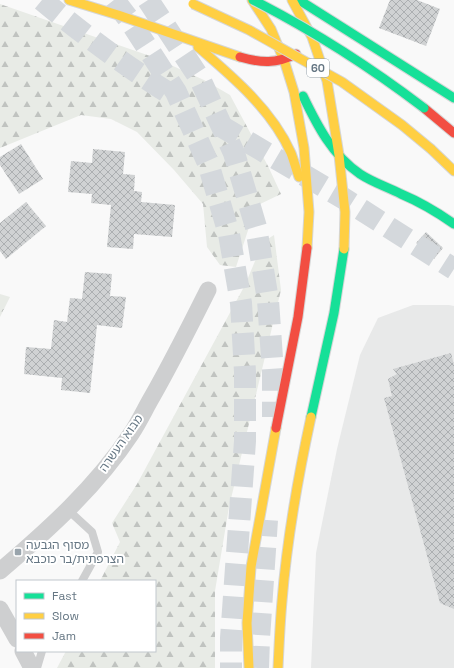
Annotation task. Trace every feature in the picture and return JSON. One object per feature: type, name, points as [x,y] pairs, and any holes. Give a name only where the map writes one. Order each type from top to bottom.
[{"type":"highway","points":[[69,0],[118,15],[242,58],[264,62],[284,60],[293,56],[305,47],[312,37]]},
{"type":"highway","name":"60","points":[[182,0],[249,30],[342,82],[402,125],[431,149],[454,171]]},
{"type":"highway","points":[[249,668],[247,623],[251,567],[267,473],[298,317],[307,251],[309,212],[304,143],[294,92],[284,60],[271,28],[253,0]]},
{"type":"highway","name":"60","points":[[253,0],[345,51],[424,108],[454,133]]},
{"type":"highway","points":[[278,668],[282,600],[290,535],[304,451],[334,313],[344,251],[345,212],[339,155],[327,81],[312,37],[292,0]]},
{"type":"highway","points":[[299,0],[454,98]]},
{"type":"highway","points":[[190,40],[241,84],[264,109],[281,133],[292,155],[309,212]]},
{"type":"highway","points":[[284,60],[320,131],[339,155],[359,173],[414,200],[454,224]]},
{"type":"street","name":"מבוא העשרה","points":[[0,571],[36,541],[108,466],[131,434],[176,354],[208,290]]},
{"type":"street","points":[[0,609],[16,637]]},
{"type":"street","points":[[24,652],[32,668]]},
{"type":"lane","points":[[68,509],[92,532],[98,552],[83,580]]},
{"type":"lane","points":[[37,668],[42,652]]},
{"type":"shaded area","points":[[413,305],[454,306],[454,668],[311,668],[316,553],[337,449],[360,355],[378,318]]},
{"type":"green space","points":[[0,4],[153,57],[204,80],[230,95],[268,166],[281,194],[256,206],[236,267],[220,265],[207,247],[203,204],[174,170],[137,132],[111,119],[81,115],[0,148]]},
{"type":"green space","points":[[274,235],[281,290],[229,507],[215,591],[215,668],[57,668],[65,652],[156,652],[156,580],[101,580],[120,542],[112,523],[137,484],[245,285],[263,242]]},
{"type":"green space","points":[[0,294],[10,297],[0,317]]},
{"type":"building","points":[[390,0],[417,0],[440,9],[426,46],[379,28]]},
{"type":"building","points":[[21,144],[43,179],[19,194],[0,165],[0,157]]},
{"type":"building","points":[[93,149],[125,152],[123,174],[135,175],[134,191],[142,192],[141,202],[175,205],[172,237],[134,234],[133,249],[107,247],[111,205],[91,203],[92,194],[68,192],[71,161],[92,163]]},
{"type":"building","points":[[26,202],[46,226],[6,259],[0,251],[0,223]]},
{"type":"building","points":[[426,232],[443,248],[434,259],[416,243]]},
{"type":"building","points":[[85,272],[112,274],[110,296],[126,297],[122,328],[97,325],[90,393],[61,390],[62,378],[24,374],[26,347],[51,349],[54,320],[67,322],[70,298],[82,299]]},
{"type":"building","points":[[451,353],[454,365],[454,609],[440,603],[384,398],[392,396],[388,379],[397,374],[393,369]]},
{"type":"tunnel","points":[[42,0],[107,51],[140,75],[175,97]]},
{"type":"tunnel","points":[[114,0],[130,21],[176,92],[208,163],[229,234],[241,303],[245,372],[245,441],[231,638],[231,668]]},
{"type":"tunnel","points":[[148,0],[200,79],[234,153],[256,227],[268,300],[273,372],[273,417]]},
{"type":"tunnel","points":[[219,125],[343,198],[454,269]]},
{"type":"tunnel","points":[[258,668],[267,520]]},
{"type":"traffic: fast","points":[[253,0],[298,24],[341,50],[424,108]]},
{"type":"traffic: fast","points":[[299,0],[454,98]]},
{"type":"traffic: fast","points":[[303,96],[326,139],[333,149],[350,166],[365,177],[422,204],[454,224]]},
{"type":"traffic: fast","points":[[311,417],[334,313],[344,249]]},
{"type":"traffic: slow","points":[[69,0],[118,15],[240,57]]},
{"type":"traffic: slow","points":[[252,0],[271,29],[283,58]]},
{"type":"traffic: slow","points":[[292,0],[312,37],[327,81],[339,155],[345,212],[344,249]]},
{"type":"traffic: slow","points":[[193,4],[249,30],[342,82],[402,125],[431,149]]},
{"type":"traffic: slow","points":[[198,47],[238,82],[262,108],[283,137],[291,153],[299,177]]},
{"type":"traffic: slow","points":[[284,60],[294,92],[304,148],[309,212],[307,248]]},
{"type":"traffic: slow","points":[[431,149],[454,171]]},
{"type":"traffic: slow","points":[[278,668],[281,609],[290,531],[297,485],[311,417]]},
{"type":"traffic: slow","points":[[249,668],[247,623],[251,567],[276,428]]},
{"type":"traffic: jam","points":[[240,57],[268,62],[282,60],[296,54]]},
{"type":"traffic: jam","points":[[424,108],[454,133]]},
{"type":"traffic: jam","points":[[276,428],[298,317],[307,248]]},
{"type":"place","name":"מסוף הגבעה הצרפתית/בר כוכבא","points":[[18,552]]}]
